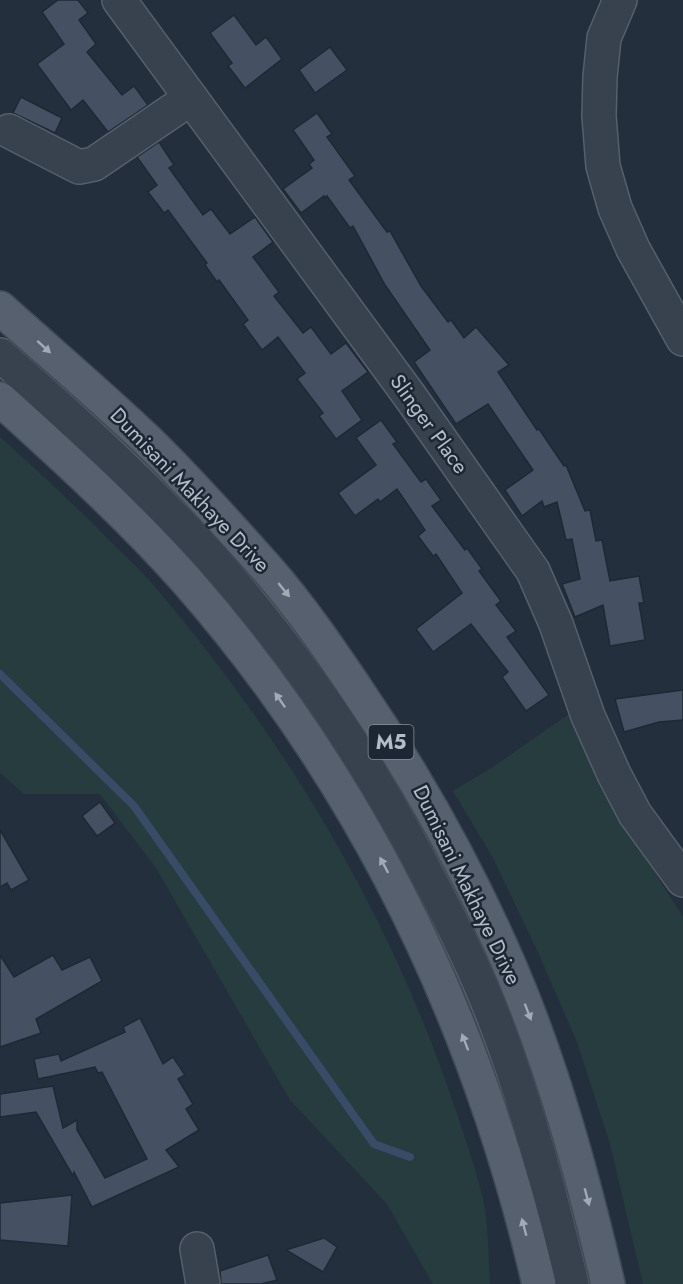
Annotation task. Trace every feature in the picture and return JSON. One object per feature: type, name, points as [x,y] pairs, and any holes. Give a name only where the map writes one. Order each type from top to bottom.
[{"type":"main road","name":"Dumisani Makhaye Drive","points":[[0,308],[149,442],[206,501],[270,573],[338,663],[415,780],[473,888],[511,969],[531,1019],[573,1146],[608,1284]]},
{"type":"main road","points":[[0,399],[118,510],[185,579],[273,690],[329,771],[395,885],[449,1001],[473,1061],[494,1125],[539,1284]]},
{"type":"street","name":"Slinger Place","points":[[119,0],[409,395],[533,571],[556,624],[588,716],[614,774],[635,813],[683,880]]},
{"type":"street","points":[[620,0],[604,38],[600,77],[599,116],[603,166],[615,208],[633,249],[683,339]]},
{"type":"street","points":[[9,131],[79,166],[86,167],[94,164],[191,98]]},
{"type":"street","points":[[0,355],[135,478],[211,557],[303,672],[371,773],[405,831],[442,903],[497,1025],[525,1106],[550,1191],[572,1284]]},
{"type":"street","points":[[197,1249],[203,1284]]},
{"type":"green space","points":[[0,437],[72,503],[150,581],[245,702],[287,762],[325,824],[361,888],[393,953],[448,1088],[483,1199],[490,1284],[433,1284],[387,1204],[290,1100],[156,868],[100,794],[24,794],[0,773]]},
{"type":"green space","points":[[569,714],[612,805],[683,917],[683,1284],[643,1284],[610,1144],[577,1042],[537,950],[492,856],[453,791],[496,765]]},
{"type":"building","points":[[58,0],[78,0],[88,13],[79,20],[96,44],[87,52],[122,95],[134,86],[148,105],[108,132],[83,100],[71,110],[37,64],[64,44],[42,12]]},
{"type":"building","points":[[234,15],[256,45],[266,37],[282,59],[245,88],[228,66],[232,63],[210,33]]},
{"type":"building","points":[[330,47],[347,70],[315,93],[299,70]]},
{"type":"building","points":[[21,97],[62,118],[55,133],[13,113]]},
{"type":"building","points":[[317,113],[332,134],[327,137],[355,176],[349,180],[387,232],[390,231],[421,286],[448,322],[451,320],[464,338],[476,327],[509,365],[498,372],[537,430],[539,429],[564,466],[566,465],[585,511],[590,510],[596,541],[602,540],[610,581],[639,576],[644,603],[639,603],[645,640],[610,646],[603,605],[575,617],[562,584],[580,579],[572,539],[566,540],[557,502],[544,507],[542,501],[522,516],[505,490],[533,470],[488,404],[456,424],[414,362],[430,350],[385,285],[353,226],[350,228],[327,196],[301,213],[283,189],[312,168],[309,164],[314,160],[293,130]]},
{"type":"building","points":[[159,142],[174,165],[169,168],[203,215],[211,209],[230,234],[255,217],[273,242],[253,257],[279,292],[274,296],[303,333],[311,327],[331,354],[346,343],[368,372],[342,391],[362,420],[336,439],[319,416],[323,413],[297,379],[305,373],[278,337],[262,350],[243,324],[248,320],[219,280],[217,282],[205,265],[207,263],[168,210],[164,213],[148,192],[157,185],[137,157]]},
{"type":"building","points":[[381,420],[397,442],[393,444],[421,482],[426,479],[441,500],[432,506],[482,569],[479,571],[501,601],[496,605],[516,631],[507,637],[549,695],[526,711],[502,677],[508,672],[471,624],[433,652],[416,629],[462,593],[436,554],[433,556],[418,536],[425,530],[397,489],[380,502],[378,499],[355,516],[338,493],[376,465],[356,438]]},
{"type":"building","points":[[683,690],[683,720],[659,722],[624,732],[615,699]]},
{"type":"building","points":[[100,802],[115,823],[97,836],[82,816]]},
{"type":"building","points":[[0,830],[29,880],[11,890],[7,883],[0,887]]},
{"type":"building","points":[[0,955],[14,977],[53,955],[62,970],[90,957],[102,981],[36,1019],[41,1033],[0,1047]]},
{"type":"building","points":[[140,1018],[163,1064],[173,1057],[185,1075],[178,1079],[193,1104],[186,1109],[199,1130],[166,1150],[179,1167],[92,1207],[74,1172],[73,1176],[36,1112],[0,1117],[0,1094],[53,1086],[63,1128],[77,1120],[77,1130],[105,1178],[147,1159],[102,1072],[98,1073],[95,1067],[38,1079],[34,1059],[59,1054],[61,1061],[125,1032],[123,1027]]},
{"type":"building","points":[[72,1195],[68,1246],[0,1240],[0,1203]]},
{"type":"building","points":[[324,1238],[337,1247],[323,1272],[286,1250]]},
{"type":"building","points":[[268,1255],[277,1280],[261,1284],[221,1284],[220,1271]]},
{"type":"waterway","points":[[0,674],[134,806],[374,1144],[410,1157]]}]
